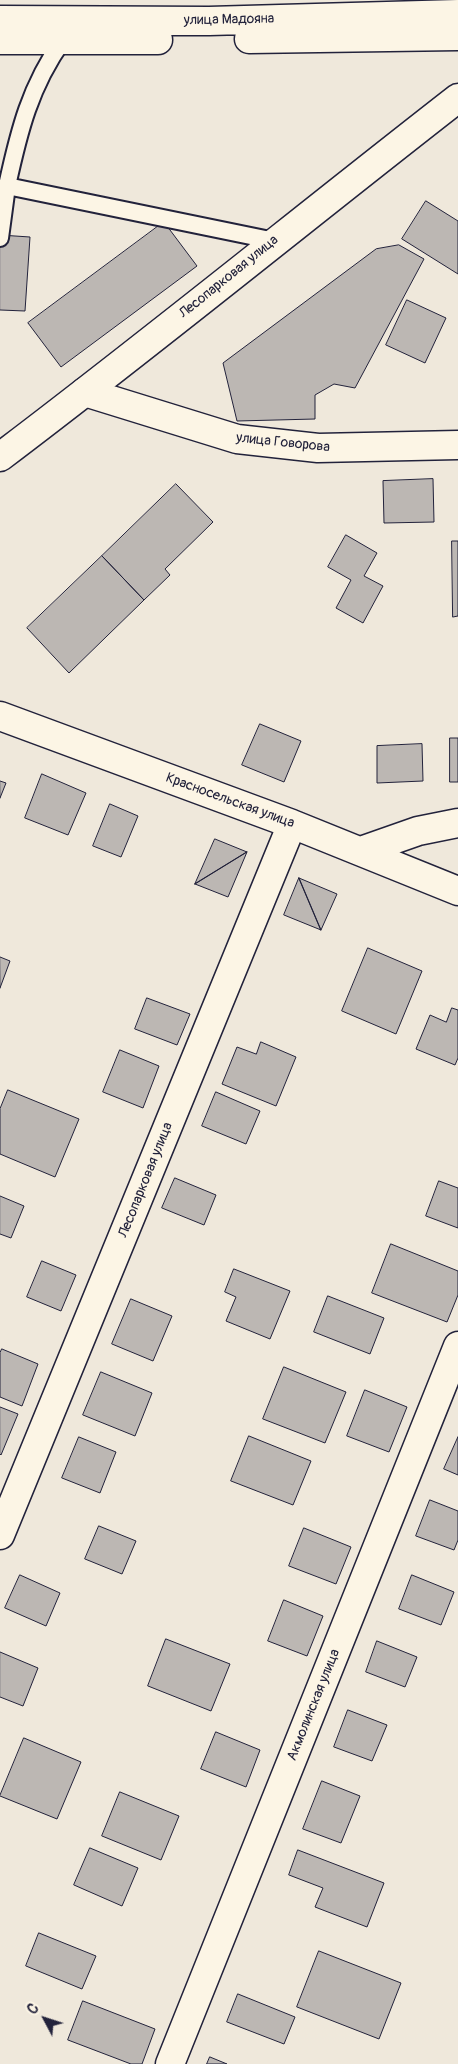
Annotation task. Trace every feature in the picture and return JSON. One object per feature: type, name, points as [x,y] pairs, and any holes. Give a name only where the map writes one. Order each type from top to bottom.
[{"type":"street","name":"улица Мадояна","points":[[0,20],[209,21],[458,14]]},
{"type":"street","name":"улица Мадояна","points":[[0,40],[458,36]]},
{"type":"street","name":"Лесопарковая улица","points":[[0,457],[86,392],[274,241],[458,98]]},
{"type":"street","name":"улица Говорова","points":[[86,392],[237,439],[318,448],[458,445]]},
{"type":"street","name":"Красносельская улица","points":[[0,716],[292,824],[458,891]]},
{"type":"street","points":[[360,851],[418,831],[458,822]]},
{"type":"street","name":"Лесопарковая улица","points":[[0,1535],[292,824]]},
{"type":"street","name":"Акмолинская улица","points":[[170,2064],[458,1346]]},
{"type":"lane","points":[[0,238],[7,186],[16,144],[33,90],[48,62],[63,40]]},
{"type":"lane","points":[[0,169],[7,186]]},
{"type":"lane","points":[[7,186],[274,241]]},
{"type":"building","points":[[426,201],[458,221],[458,274],[402,239]]},
{"type":"building","points":[[164,222],[197,266],[61,367],[28,323]]},
{"type":"building","points":[[0,235],[30,237],[25,311],[0,310]]},
{"type":"building","points":[[399,245],[424,259],[355,388],[334,384],[315,395],[315,419],[237,421],[223,363],[376,249]]},
{"type":"building","points":[[407,300],[446,318],[425,363],[386,345]]},
{"type":"building","points":[[433,479],[434,522],[384,523],[383,481]]},
{"type":"building","points":[[176,484],[213,522],[165,569],[170,575],[144,600],[102,556]]},
{"type":"building","points":[[346,535],[377,553],[364,576],[383,586],[363,623],[336,608],[351,580],[328,567]]},
{"type":"building","points":[[452,541],[458,541],[458,616],[453,617]]},
{"type":"building","points":[[102,556],[144,600],[69,673],[27,628]]},
{"type":"building","points":[[260,724],[301,741],[284,782],[242,765]]},
{"type":"building","points":[[450,738],[458,738],[458,782],[450,782]]},
{"type":"building","points":[[422,744],[423,781],[377,783],[377,746]]},
{"type":"building","points":[[42,774],[86,793],[68,835],[25,818]]},
{"type":"building","points":[[0,781],[6,783],[0,798]]},
{"type":"building","points":[[110,804],[138,816],[121,857],[93,846]]},
{"type":"building","points":[[215,839],[247,852],[195,884]]},
{"type":"building","points":[[247,852],[228,897],[195,884]]},
{"type":"building","points":[[299,878],[337,894],[321,930]]},
{"type":"building","points":[[299,878],[321,930],[284,915]]},
{"type":"building","points":[[368,948],[422,971],[396,1034],[342,1011]]},
{"type":"building","points":[[0,957],[10,961],[0,988]]},
{"type":"building","points":[[147,998],[190,1014],[177,1045],[135,1029]]},
{"type":"building","points":[[452,1008],[458,1010],[458,1058],[455,1065],[416,1049],[430,1015],[446,1022]]},
{"type":"building","points":[[261,1042],[296,1057],[276,1106],[222,1084],[237,1047],[256,1054]]},
{"type":"building","points":[[120,1050],[159,1066],[143,1108],[103,1092]]},
{"type":"building","points":[[8,1090],[79,1119],[55,1177],[0,1154],[0,1109]]},
{"type":"building","points":[[216,1092],[260,1111],[246,1144],[202,1126]]},
{"type":"building","points":[[175,1178],[216,1195],[204,1225],[162,1208]]},
{"type":"building","points":[[439,1181],[458,1188],[458,1228],[426,1216]]},
{"type":"building","points":[[0,1196],[24,1206],[11,1238],[0,1234]]},
{"type":"building","points":[[391,1244],[458,1271],[458,1295],[447,1322],[372,1293]]},
{"type":"building","points":[[42,1261],[76,1275],[61,1311],[27,1297]]},
{"type":"building","points":[[234,1269],[290,1291],[270,1339],[226,1321],[236,1297],[225,1292]]},
{"type":"building","points":[[328,1296],[384,1318],[370,1354],[314,1332]]},
{"type":"building","points":[[131,1299],[172,1316],[153,1361],[112,1344]]},
{"type":"building","points":[[2,1349],[38,1364],[22,1406],[0,1397],[0,1353]]},
{"type":"building","points":[[284,1367],[346,1392],[325,1443],[263,1419]]},
{"type":"building","points":[[101,1372],[152,1393],[135,1436],[83,1415]]},
{"type":"building","points":[[365,1390],[407,1407],[389,1452],[347,1436]]},
{"type":"building","points":[[0,1407],[18,1414],[1,1455],[0,1454]]},
{"type":"building","points":[[249,1436],[311,1461],[293,1505],[231,1481]]},
{"type":"building","points":[[79,1437],[116,1452],[100,1493],[62,1478]]},
{"type":"building","points":[[458,1437],[458,1475],[444,1469]]},
{"type":"building","points":[[430,1500],[458,1511],[458,1540],[454,1550],[416,1536]]},
{"type":"building","points":[[99,1526],[136,1541],[122,1574],[85,1559]]},
{"type":"building","points":[[304,1528],[351,1547],[336,1584],[289,1566]]},
{"type":"building","points":[[20,1575],[60,1593],[46,1626],[5,1608]]},
{"type":"building","points":[[412,1575],[454,1592],[441,1625],[399,1609]]},
{"type":"building","points":[[284,1600],[323,1616],[307,1656],[268,1641]]},
{"type":"building","points":[[166,1639],[230,1664],[211,1711],[148,1686]]},
{"type":"building","points":[[377,1641],[417,1657],[405,1687],[366,1672]]},
{"type":"building","points":[[0,1652],[38,1668],[23,1706],[0,1697]]},
{"type":"building","points":[[348,1710],[387,1725],[372,1761],[334,1747]]},
{"type":"building","points":[[216,1732],[260,1750],[246,1787],[201,1769]]},
{"type":"building","points":[[24,1738],[81,1762],[57,1819],[0,1796]]},
{"type":"building","points":[[322,1781],[360,1796],[341,1843],[303,1829]]},
{"type":"building","points":[[120,1792],[179,1816],[161,1860],[102,1836]]},
{"type":"building","points":[[90,1848],[138,1868],[122,1906],[74,1885]]},
{"type":"building","points":[[298,1850],[384,1883],[367,1927],[315,1907],[323,1888],[289,1875]]},
{"type":"building","points":[[39,1933],[96,1956],[82,1989],[26,1966]]},
{"type":"building","points":[[319,1951],[401,1983],[379,2039],[297,2007]]},
{"type":"building","points":[[238,1994],[295,2017],[284,2044],[227,2022]]},
{"type":"building","points":[[83,2001],[155,2029],[142,2064],[131,2064],[68,2040]]},
{"type":"building","points":[[210,2057],[227,2064],[207,2064]]}]
